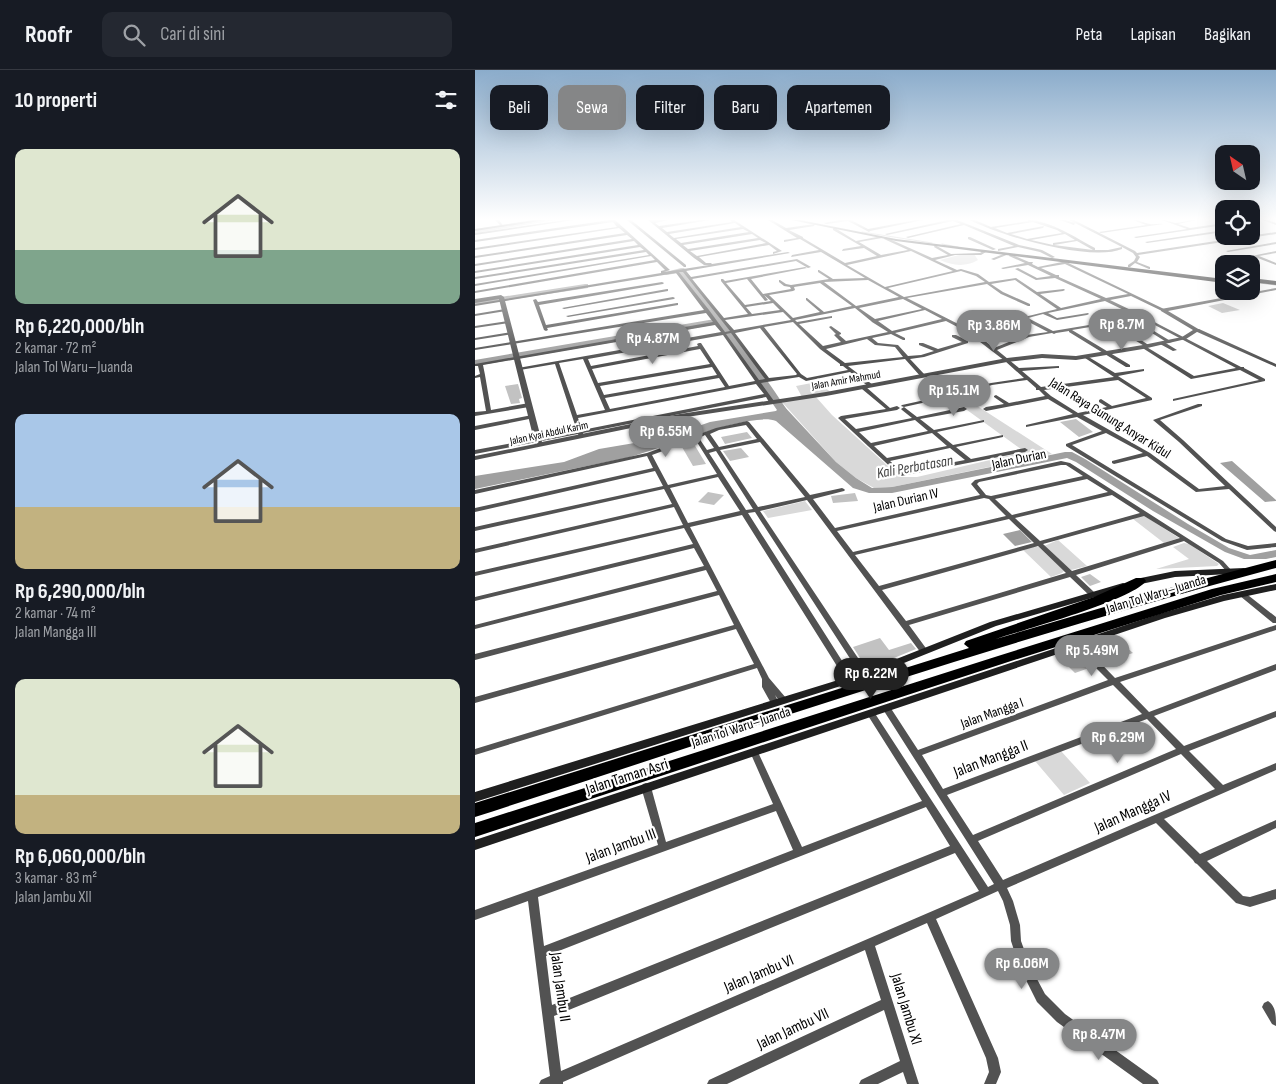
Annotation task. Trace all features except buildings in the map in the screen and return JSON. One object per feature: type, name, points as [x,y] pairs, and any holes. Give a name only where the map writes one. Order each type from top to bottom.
[{"type":"highway","name":"Jalan Tol Waru–Juanda","points":[[475,810],[871,678],[1167,592],[1276,565]]},
{"type":"highway","name":"Jalan Tol Waru–Juanda","points":[[475,830],[1013,656],[1217,592],[1276,578]]},
{"type":"highway","points":[[871,678],[997,634],[1077,609],[1121,592],[1140,581]]},
{"type":"main road","points":[[1113,267],[1215,278]]},
{"type":"main road","points":[[1142,267],[1215,278]]},
{"type":"main road","points":[[1260,283],[1276,286]]},
{"type":"main road","points":[[475,797],[779,701],[850,680],[871,678],[924,651],[999,622],[1092,594],[1166,575],[1246,571],[1276,565]]},
{"type":"main road","points":[[1246,571],[1252,580],[1263,590]]},
{"type":"main road","points":[[1209,572],[1239,595]]},
{"type":"main road","name":"Jalan Taman Asri","points":[[475,845],[1162,616],[1276,587]]},
{"type":"street","points":[[475,272],[505,267]]},
{"type":"street","points":[[475,278],[542,267]]},
{"type":"street","points":[[475,285],[585,267]]},
{"type":"street","points":[[620,267],[475,293],[476,302],[534,295],[706,267]]},
{"type":"street","points":[[501,299],[669,270],[666,267]]},
{"type":"street","points":[[677,267],[690,278],[723,319],[728,332],[764,382]]},
{"type":"street","points":[[690,278],[756,267]]},
{"type":"street","points":[[725,282],[806,267]]},
{"type":"street","name":"Jalan Raya Gunung Anyar Kidul","points":[[850,267],[923,310],[969,331],[994,349],[1049,397],[1148,454],[1198,492],[1229,487]]},
{"type":"street","points":[[948,267],[956,271]]},
{"type":"street","points":[[1003,268],[1007,267]]},
{"type":"street","points":[[1040,267],[1136,314],[1263,380],[1175,400]]},
{"type":"street","points":[[1074,267],[1160,309],[1197,330],[1276,366]]},
{"type":"street","points":[[575,269],[589,283]]},
{"type":"street","points":[[1017,269],[1046,283]]},
{"type":"street","points":[[681,271],[707,311],[728,332],[764,382],[773,399]]},
{"type":"street","points":[[884,288],[956,271],[967,271],[989,282],[1002,293],[1029,305]]},
{"type":"street","points":[[819,272],[832,280]]},
{"type":"street","points":[[717,274],[751,315]]},
{"type":"street","points":[[656,276],[685,314]]},
{"type":"street","points":[[1020,281],[1059,276]]},
{"type":"street","points":[[749,279],[822,348],[850,371],[886,409]]},
{"type":"street","points":[[780,281],[785,286],[791,286],[832,280],[869,279]]},
{"type":"street","points":[[794,321],[856,306],[989,282],[1017,279],[1060,309]]},
{"type":"street","points":[[821,282],[856,306],[873,322],[903,339]]},
{"type":"street","points":[[536,304],[662,283]]},
{"type":"street","points":[[764,294],[794,290],[791,286]]},
{"type":"street","points":[[1037,293],[1061,290],[1052,286]]},
{"type":"street","points":[[1160,309],[1276,286]]},
{"type":"street","points":[[564,308],[667,290]]},
{"type":"street","points":[[764,294],[767,302]]},
{"type":"street","points":[[534,295],[548,337]]},
{"type":"street","points":[[969,331],[1072,306],[1131,295]]},
{"type":"street","points":[[568,316],[673,298]]},
{"type":"street","points":[[475,452],[538,442],[514,343],[501,299]]},
{"type":"street","points":[[561,300],[571,323]]},
{"type":"street","points":[[807,300],[823,313]]},
{"type":"street","points":[[744,306],[774,302]]},
{"type":"street","points":[[545,327],[677,304]]},
{"type":"street","points":[[1107,307],[1116,304]]},
{"type":"street","points":[[1044,313],[1057,319],[1087,314],[1072,306]]},
{"type":"street","points":[[475,315],[505,310]]},
{"type":"street","points":[[873,322],[923,310]]},
{"type":"street","points":[[475,349],[707,311]]},
{"type":"street","points":[[723,319],[784,311]]},
{"type":"street","points":[[994,349],[1028,336],[1071,331],[1136,314]]},
{"type":"street","points":[[520,369],[761,326],[831,318]]},
{"type":"street","points":[[1024,318],[1054,333]]},
{"type":"street","points":[[822,348],[944,320]]},
{"type":"street","points":[[489,411],[483,375],[477,363],[716,321]]},
{"type":"street","points":[[475,327],[508,322]]},
{"type":"street","points":[[1140,324],[1170,342]]},
{"type":"street","points":[[761,326],[799,374],[806,380],[850,371]]},
{"type":"street","points":[[831,327],[839,334],[836,335],[845,343]]},
{"type":"street","name":"Jalan Amir Mahmud","points":[[773,399],[865,387],[1007,360],[1038,356],[1064,359],[1087,357],[1170,342],[1183,338],[1197,330]]},
{"type":"street","points":[[1071,331],[1128,366]]},
{"type":"street","points":[[475,339],[511,333]]},
{"type":"street","points":[[842,365],[906,358],[939,351],[966,342],[956,337],[975,335]]},
{"type":"street","points":[[1130,335],[1193,378],[1242,368]]},
{"type":"street","points":[[695,337],[728,388]]},
{"type":"street","points":[[869,338],[877,344],[897,346],[923,376]]},
{"type":"street","points":[[1162,343],[1175,350]]},
{"type":"street","points":[[921,344],[939,351]]},
{"type":"street","points":[[589,368],[701,347]]},
{"type":"street","points":[[1028,426],[1149,399],[1087,357]]},
{"type":"street","points":[[585,358],[608,411]]},
{"type":"street","points":[[557,363],[581,434]]},
{"type":"street","points":[[597,385],[713,365]]},
{"type":"street","points":[[1018,370],[1057,367]]},
{"type":"street","points":[[1038,389],[1116,377],[1142,370]]},
{"type":"street","points":[[575,417],[799,374]]},
{"type":"street","points":[[475,377],[483,375]]},
{"type":"street","points":[[602,397],[720,376]]},
{"type":"street","points":[[1025,450],[902,474],[841,418],[886,409],[902,408],[991,384],[1027,379]]},
{"type":"street","points":[[996,396],[1008,405]]},
{"type":"street","points":[[986,409],[1049,397]]},
{"type":"street","name":"Jalan Kyai Abdul Karim","points":[[475,458],[538,442],[773,399]]},
{"type":"street","points":[[1101,401],[1110,407]]},
{"type":"street","points":[[475,414],[529,405]]},
{"type":"street","points":[[1200,405],[1156,420],[1181,440],[1276,530]]},
{"type":"street","points":[[902,408],[968,462]]},
{"type":"street","points":[[855,431],[964,409]]},
{"type":"street","points":[[475,428],[532,417]]},
{"type":"street","points":[[870,445],[982,421]]},
{"type":"street","points":[[475,492],[649,454],[696,437],[747,423],[809,498],[924,651]]},
{"type":"street","points":[[1107,431],[1070,443],[1069,445],[1215,536],[1231,544],[1247,548],[1276,545]]},
{"type":"street","points":[[707,434],[871,678]]},
{"type":"street","points":[[887,460],[1001,436]]},
{"type":"street","points":[[696,437],[850,680]]},
{"type":"street","points":[[705,452],[760,440]]},
{"type":"street","points":[[649,454],[759,665],[766,679],[766,687],[779,701]]},
{"type":"street","points":[[1114,462],[1148,454]]},
{"type":"street","name":"Jalan Durian","points":[[988,497],[974,484],[975,482],[1061,463],[1068,464],[1143,514],[1223,563],[1229,571]]},
{"type":"street","points":[[475,510],[657,469]]},
{"type":"street","points":[[475,529],[720,475]]},
{"type":"street","name":"Jalan Durian IV","points":[[833,530],[1088,478]]},
{"type":"street","points":[[475,574],[842,490]]},
{"type":"street","points":[[852,554],[1112,493]]},
{"type":"street","points":[[988,497],[1092,594]]},
{"type":"street","points":[[475,551],[676,505]]},
{"type":"street","points":[[878,589],[1143,514]]},
{"type":"street","points":[[905,624],[1184,539]]},
{"type":"street","points":[[475,600],[697,545]]},
{"type":"street","points":[[475,627],[708,568]]},
{"type":"street","points":[[475,657],[721,592]]},
{"type":"street","points":[[1239,595],[1276,620]]},
{"type":"street","points":[[475,700],[739,626]]},
{"type":"street","name":"Jalan Mangga I","points":[[916,754],[1114,681],[1276,627]]},
{"type":"street","points":[[1077,644],[1222,790]]},
{"type":"street","points":[[475,752],[759,665]]},
{"type":"street","name":"Jalan Mangga II","points":[[941,793],[1276,667]]},
{"type":"street","points":[[887,709],[1001,886],[1008,900],[1015,925],[1016,941],[1025,968],[1041,998],[1061,1018],[1153,1084]]},
{"type":"street","points":[[871,714],[986,893]]},
{"type":"street","points":[[971,840],[1182,750],[1276,714]]},
{"type":"street","points":[[754,752],[799,852]]},
{"type":"street","name":"Jalan Mangga IV","points":[[986,893],[1276,766]]},
{"type":"street","points":[[646,787],[663,848]]},
{"type":"street","points":[[539,953],[928,802]]},
{"type":"street","name":"Jalan Jambu III","points":[[475,915],[778,806]]},
{"type":"street","points":[[1157,818],[1244,902],[1276,894]]},
{"type":"street","points":[[1199,860],[1276,824]]},
{"type":"street","points":[[547,1013],[956,848]]},
{"type":"street","name":"Jalan Jambu VI","points":[[553,1082],[986,893]]},
{"type":"street","name":"Jalan Jambu II","points":[[532,894],[547,1013],[553,1082]]},
{"type":"street","points":[[930,918],[992,1058],[995,1072],[990,1084]]},
{"type":"street","name":"Jalan Jambu XI","points":[[869,944],[913,1084]]},
{"type":"street","name":"Jalan Jambu VII","points":[[713,1084],[887,1003]]},
{"type":"street","points":[[1268,1006],[1276,1020]]},
{"type":"street","points":[[865,1084],[906,1064]]},
{"type":"shaded area","points":[[817,382],[832,393],[802,397],[796,386]]},
{"type":"shaded area","points":[[816,397],[832,415],[900,477],[917,477],[1025,452],[956,402],[968,400],[1052,454],[892,487],[874,488],[856,478],[836,462],[781,401]]},
{"type":"shaded area","name":"Kali Perbatasan","points":[[778,403],[781,403],[836,462],[872,488],[892,487],[1072,452],[1229,548],[1250,555],[1276,550],[1276,557],[1244,559],[1225,552],[1153,511],[1067,458],[892,493],[869,493],[853,488],[776,421],[763,419],[726,426],[626,458],[475,489],[475,476],[564,462],[599,449],[664,438],[710,422],[782,410]]},
{"type":"shaded area","points":[[1232,461],[1276,501],[1265,502],[1220,463]]},
{"type":"shaded area","points":[[805,501],[812,510],[768,518],[763,511]]},
{"type":"shaded area","points":[[1143,515],[1179,538],[1164,543],[1133,519]]},
{"type":"shaded area","points":[[1020,530],[1032,542],[1015,546],[1003,534]]},
{"type":"shaded area","points":[[1058,540],[1087,566],[1071,570],[1044,546]]},
{"type":"shaded area","points":[[1184,543],[1189,544],[1219,564],[1217,566],[1156,569],[1189,559],[1173,547]]},
{"type":"shaded area","points":[[1035,546],[1039,547],[1064,571],[1051,577],[1023,550]]},
{"type":"shaded area","points":[[1061,751],[1090,783],[1064,795],[1035,761]]},
{"type":"waterway","points":[[666,273],[681,270],[720,321]]},
{"type":"waterway","points":[[1260,283],[1276,285]]},
{"type":"waterway","points":[[475,303],[585,286]]},
{"type":"waterway","points":[[475,363],[720,321]]},
{"type":"waterway","points":[[720,321],[782,410],[778,414]]}]
